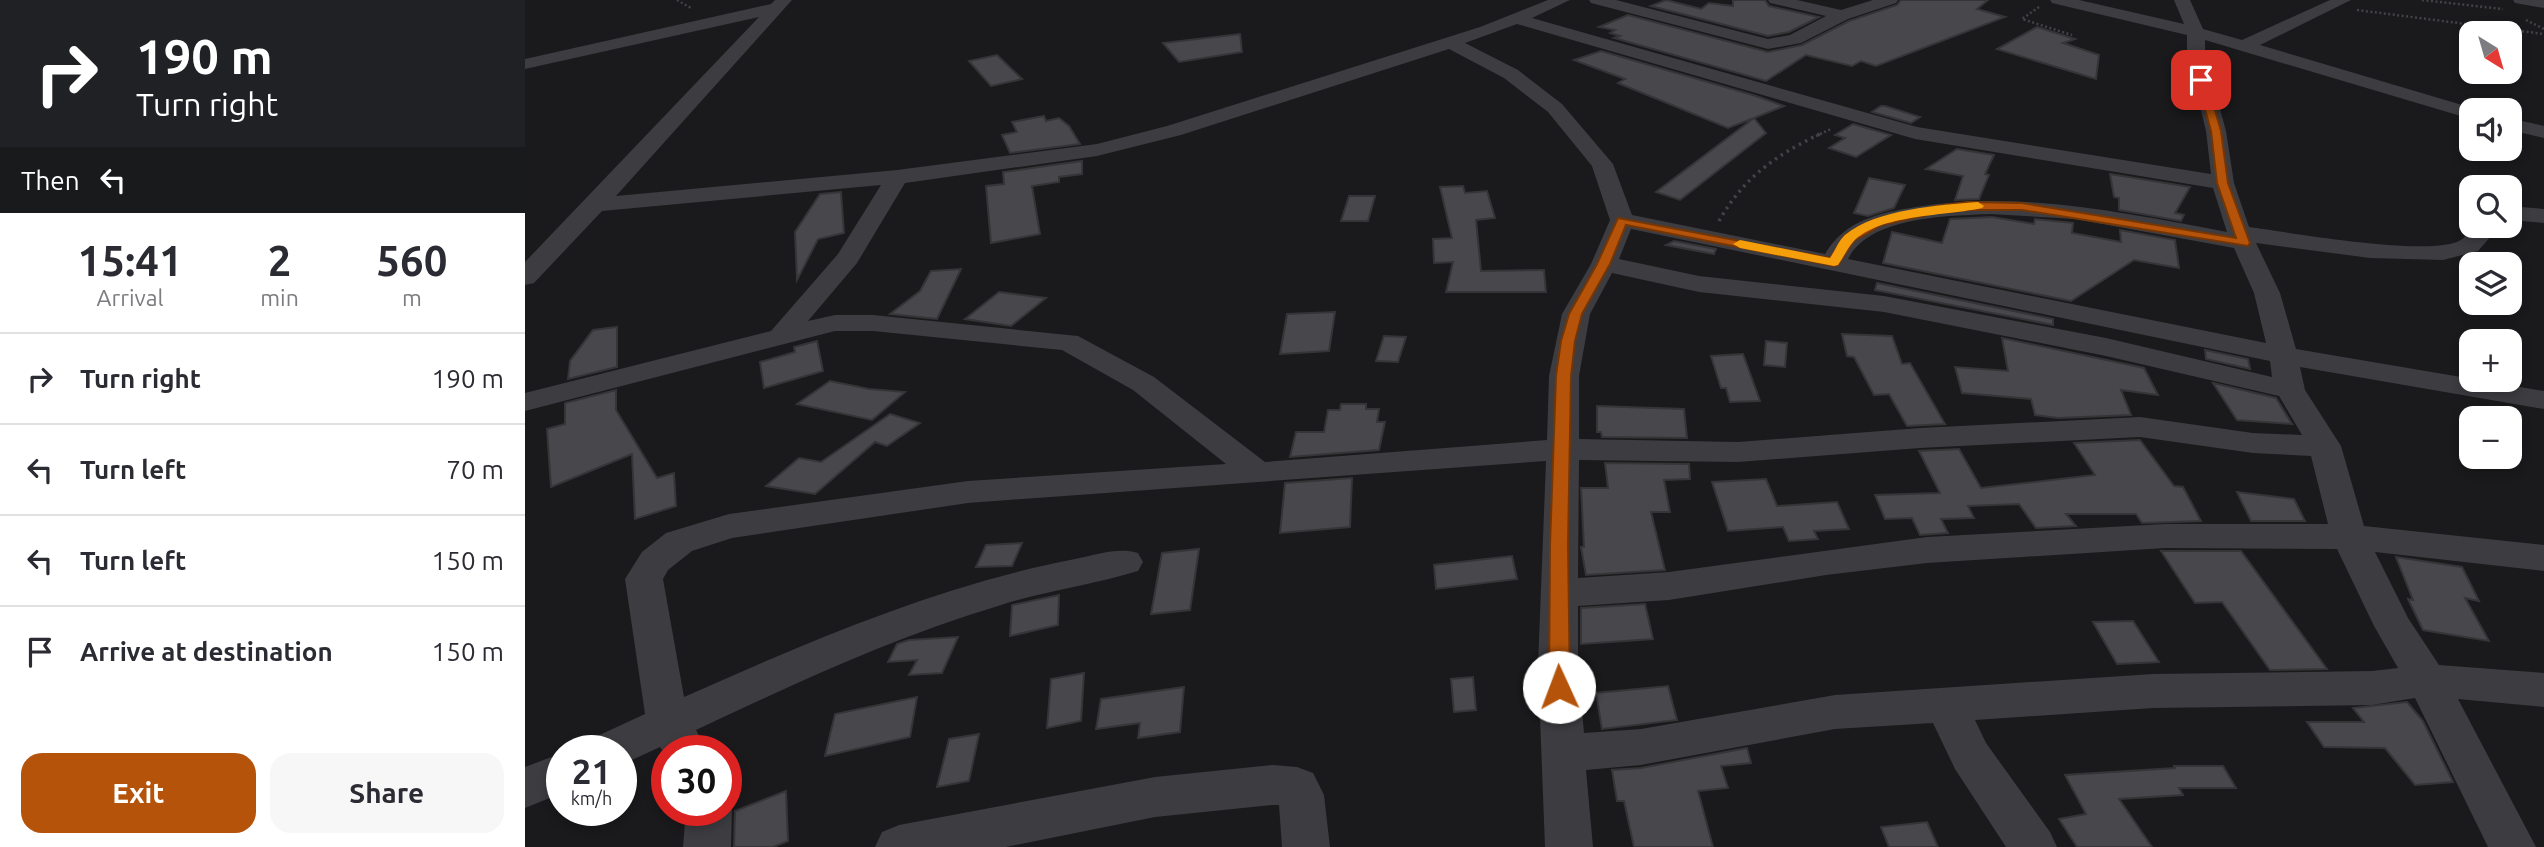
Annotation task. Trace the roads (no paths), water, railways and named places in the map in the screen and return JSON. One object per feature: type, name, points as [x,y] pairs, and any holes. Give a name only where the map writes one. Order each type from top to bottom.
[{"type":"street","points":[[595,205],[897,177],[1109,146],[1174,131],[1449,42],[1517,19],[1562,0]]},
{"type":"street","points":[[1597,0],[1768,44],[1795,39],[1842,15],[1890,0]]},
{"type":"street","points":[[1776,0],[1842,15]]},
{"type":"street","points":[[2059,0],[2196,32],[2459,109]]},
{"type":"street","points":[[2182,0],[2196,32],[2196,54],[2216,131],[2223,183],[2241,238],[2267,293],[2277,325],[2290,390],[2325,446],[2349,537],[2393,626],[2427,680],[2512,847]]},
{"type":"street","points":[[2243,46],[2336,3]]},
{"type":"street","points":[[2516,9],[2544,3]]},
{"type":"street","points":[[525,64],[781,4]]},
{"type":"street","points":[[525,277],[781,4]]},
{"type":"street","points":[[1517,19],[1857,117],[1946,139],[2223,183]]},
{"type":"street","points":[[1449,42],[1511,74],[1537,91],[1555,108],[1602,164],[1622,220],[1604,264],[1582,299],[1568,341],[1563,376],[1558,665],[1569,847]]},
{"type":"street","points":[[2522,127],[2544,132]]},
{"type":"street","points":[[782,335],[848,258],[897,177]]},
{"type":"street","points":[[1834,262],[1849,238],[1878,222],[1936,209],[1968,206],[2034,208],[2241,238],[2381,251],[2437,254],[2456,252],[2473,245],[2478,238]]},
{"type":"street","points":[[2522,214],[2544,216]]},
{"type":"street","points":[[1622,220],[2281,355],[2544,400]]},
{"type":"street","points":[[1604,264],[1699,284],[1884,304],[2106,347],[2290,390]]},
{"type":"street","points":[[525,402],[782,335],[835,323],[873,323],[1068,342],[1093,352],[1178,409],[1258,473]]},
{"type":"street","points":[[677,735],[644,579],[655,561],[679,542],[729,526],[968,492],[1561,449],[1738,452],[1920,438],[2140,427],[2253,443],[2325,446]]},
{"type":"street","points":[[1559,593],[1669,586],[1927,550],[2165,536],[2349,537],[2544,558]]},
{"type":"street","points":[[681,735],[868,636],[1035,579],[1125,562]]},
{"type":"street","points":[[1564,753],[1668,743],[1835,712],[2153,691],[2372,688],[2427,680],[2544,690]]},
{"type":"street","points":[[1947,706],[1976,766],[2033,847]]},
{"type":"street","points":[[525,788],[546,779]]},
{"type":"street","points":[[899,847],[1155,797],[1273,785],[1297,787],[1301,794],[1306,847]]},
{"type":"street","points":[[707,847],[708,826]]}]
